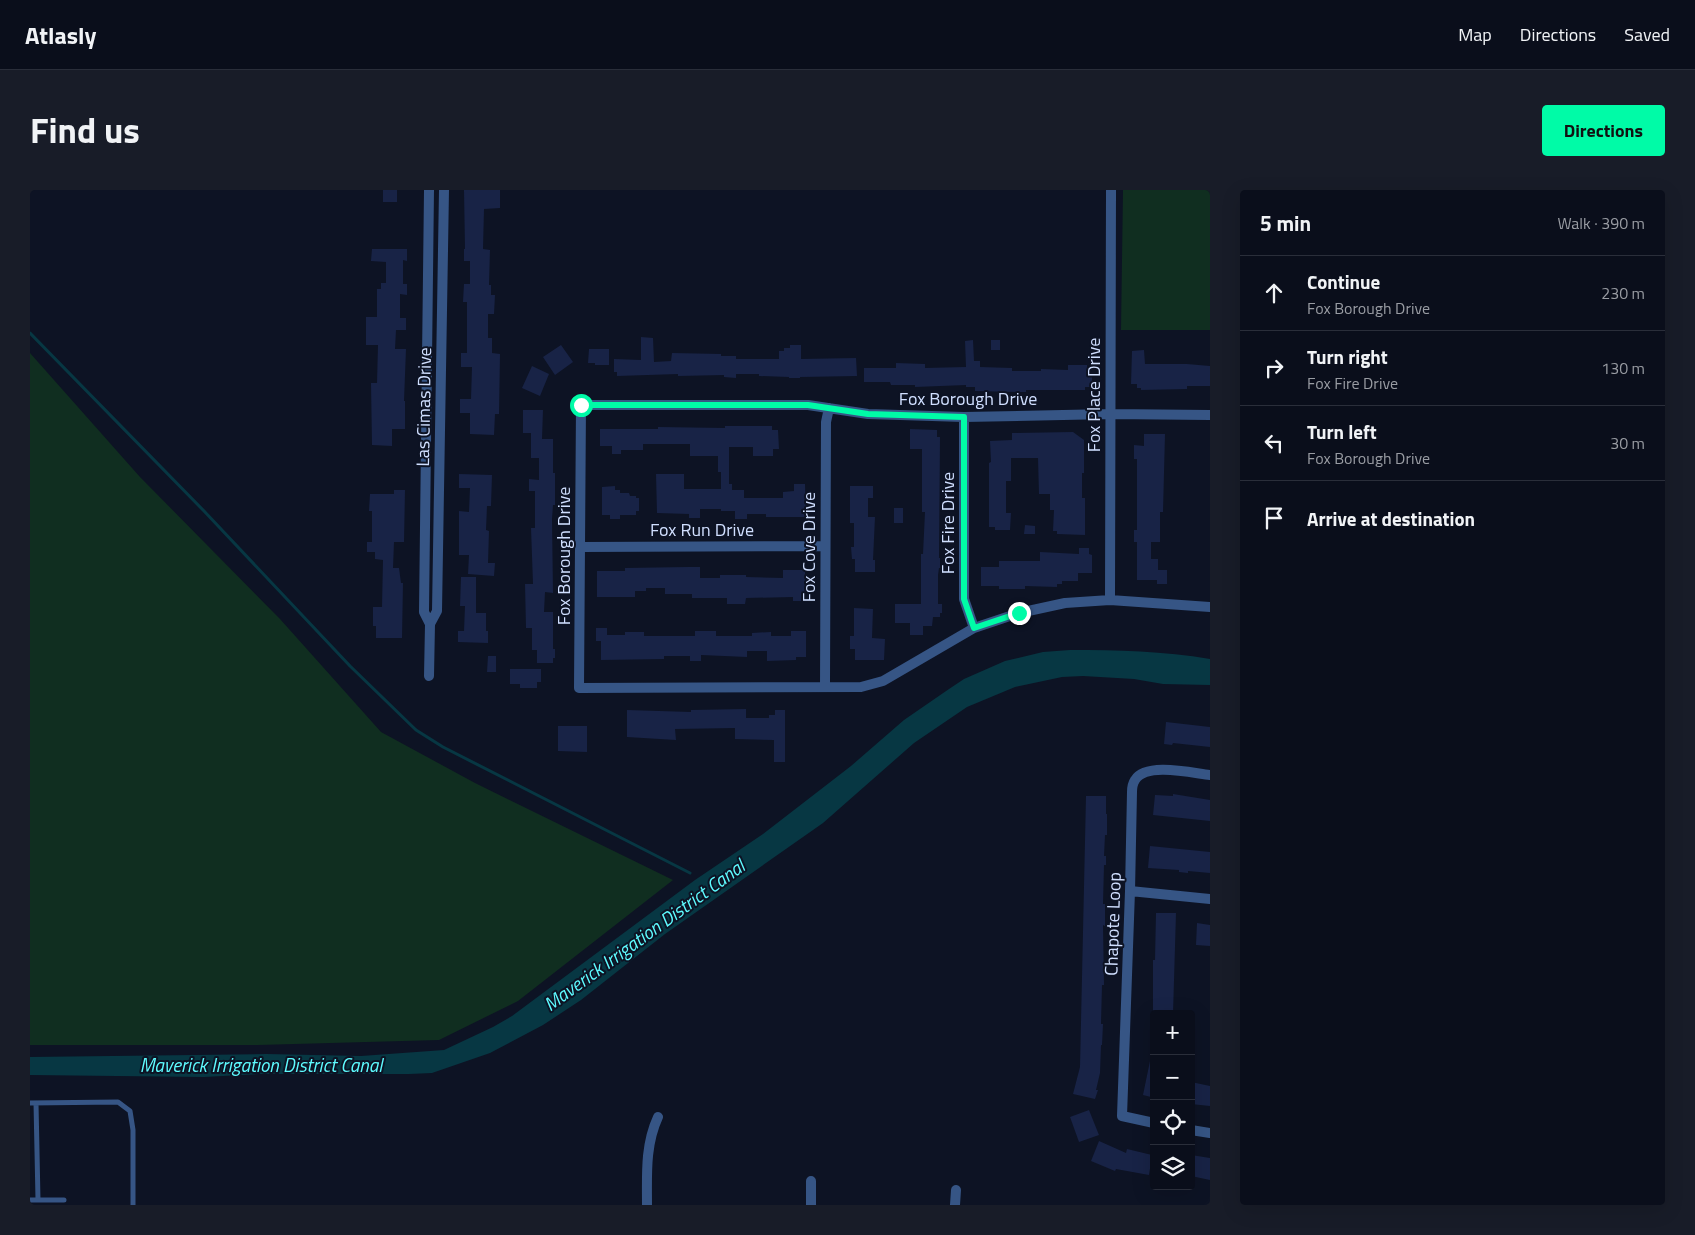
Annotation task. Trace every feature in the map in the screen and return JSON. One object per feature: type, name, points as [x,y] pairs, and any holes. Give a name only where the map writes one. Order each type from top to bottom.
[{"type":"street","name":"Fox Place Drive","points":[[1110,600],[1111,190]]},
{"type":"street","points":[[429,194],[444,194]]},
{"type":"street","name":"Las Cimas Drive","points":[[429,194],[424,612],[430,624]]},
{"type":"street","name":"Las Cimas Drive","points":[[429,676],[430,624],[437,611],[444,194]]},
{"type":"street","points":[[429,229],[443,230]]},
{"type":"street","points":[[428,264],[443,264]]},
{"type":"street","points":[[428,299],[442,300]]},
{"type":"street","points":[[427,335],[442,336]]},
{"type":"street","points":[[427,380],[441,380]]},
{"type":"street","name":"Fox Borough Drive","points":[[1210,415],[1110,414],[964,417],[868,414],[808,405],[581,405],[579,688],[860,687],[883,681],[974,628],[1019,613],[1065,603],[1110,600],[1210,606]]},
{"type":"street","name":"Fox Cove Drive","points":[[825,686],[826,422],[829,408]]},
{"type":"street","name":"Fox Fire Drive","points":[[964,417],[964,599],[974,628]]},
{"type":"street","points":[[426,438],[440,438]]},
{"type":"street","points":[[425,492],[439,493]]},
{"type":"street","name":"Fox Run Drive","points":[[580,546],[825,546]]},
{"type":"street","points":[[424,552],[438,552]]},
{"type":"street","name":"Chapote Loop","points":[[1150,1121],[1122,1116],[1132,792],[1135,780],[1141,775],[1158,770],[1210,775]]},
{"type":"street","points":[[1130,891],[1210,899]]},
{"type":"street","points":[[646,1205],[648,1150],[658,1117]]},
{"type":"street","points":[[1195,1131],[1210,1133]]},
{"type":"street","points":[[811,1181],[811,1205]]},
{"type":"street","points":[[956,1190],[956,1205]]},
{"type":"lane","points":[[38,1200],[33,1103],[118,1102],[130,1111],[133,1130],[133,1205]]},
{"type":"lane","points":[[30,1200],[64,1200]]},
{"type":"green space","points":[[1123,190],[1210,190],[1210,330],[1121,330]]},
{"type":"green space","points":[[30,353],[140,477],[280,619],[381,732],[475,783],[673,880],[518,1001],[439,1040],[258,1045],[30,1045]]},
{"type":"water","name":"Maverick Irrigation District Canal","points":[[1070,650],[1175,654],[1210,659],[1210,685],[1163,684],[1134,679],[1083,676],[1062,677],[1015,687],[967,707],[914,743],[823,823],[665,934],[581,1000],[543,1025],[490,1053],[432,1073],[259,1074],[204,1077],[30,1075],[30,1057],[266,1054],[361,1056],[444,1050],[512,1016],[695,880],[763,834],[851,766],[904,720],[964,679],[1005,661],[1043,652]]},
{"type":"building","points":[[383,190],[397,190],[397,202],[383,202]]},
{"type":"building","points":[[464,190],[500,190],[500,208],[484,209],[483,249],[490,250],[489,285],[491,285],[491,295],[495,295],[494,314],[488,314],[488,338],[492,338],[492,353],[500,354],[499,414],[495,414],[494,435],[470,434],[470,413],[460,413],[460,399],[471,399],[472,367],[461,367],[461,353],[467,353],[467,302],[463,302],[464,284],[470,284],[470,261],[464,261]]},
{"type":"building","points":[[372,249],[407,249],[407,261],[403,260],[403,284],[407,284],[407,295],[400,294],[400,318],[406,318],[406,330],[396,330],[395,349],[406,349],[405,429],[392,429],[392,446],[372,445],[371,383],[377,383],[378,345],[366,345],[366,317],[377,317],[377,289],[381,289],[381,283],[386,283],[386,262],[371,261]]},
{"type":"building","points":[[641,337],[653,338],[654,362],[671,361],[672,353],[721,354],[721,356],[736,356],[736,359],[779,359],[779,351],[784,351],[784,348],[790,348],[790,345],[801,345],[801,359],[856,358],[857,376],[789,378],[759,376],[759,374],[736,374],[736,378],[724,377],[724,375],[678,376],[678,374],[617,376],[617,372],[614,372],[614,359],[641,360]]},
{"type":"building","points":[[973,340],[974,361],[980,361],[980,367],[1012,368],[1012,371],[1041,371],[1041,369],[1068,370],[1068,365],[1087,365],[1087,373],[1092,373],[1092,387],[1085,387],[1085,390],[1026,390],[1026,392],[1017,392],[975,391],[975,387],[966,387],[966,385],[915,387],[915,385],[891,385],[890,382],[864,382],[864,368],[896,368],[896,363],[925,364],[925,368],[966,367],[965,341]]},
{"type":"building","points":[[991,340],[1000,340],[1000,350],[991,350]]},
{"type":"building","points":[[561,345],[573,362],[555,375],[543,357]]},
{"type":"building","points":[[589,349],[609,349],[609,365],[588,363]]},
{"type":"building","points":[[1144,350],[1145,364],[1210,366],[1210,386],[1187,386],[1187,389],[1141,390],[1141,388],[1137,388],[1137,384],[1131,384],[1132,351]]},
{"type":"building","points":[[532,366],[549,374],[540,396],[522,388]]},
{"type":"building","points":[[523,410],[543,410],[542,439],[553,439],[555,505],[553,505],[552,519],[553,593],[545,592],[544,612],[553,612],[553,649],[555,649],[555,658],[553,658],[553,663],[537,663],[537,650],[532,650],[532,628],[526,628],[525,584],[533,584],[531,528],[535,528],[535,491],[529,491],[529,479],[539,480],[539,458],[531,458],[531,433],[523,433]]},
{"type":"building","points":[[725,426],[772,426],[772,430],[778,430],[779,449],[773,449],[773,456],[753,456],[753,447],[729,447],[729,484],[732,484],[732,490],[744,490],[744,498],[783,498],[783,492],[794,491],[794,484],[805,484],[806,517],[766,517],[766,514],[747,514],[747,519],[735,519],[735,511],[721,511],[721,509],[700,509],[700,518],[689,518],[689,514],[657,513],[656,474],[684,474],[684,489],[721,489],[721,472],[718,472],[718,456],[690,456],[690,444],[643,444],[643,450],[621,450],[621,454],[612,454],[612,446],[600,446],[600,429],[658,429],[658,427],[725,428]]},
{"type":"building","points":[[910,429],[937,430],[937,437],[940,437],[940,568],[938,575],[938,604],[942,604],[942,613],[940,613],[940,617],[933,617],[932,626],[923,626],[923,635],[910,635],[910,623],[895,623],[895,604],[921,604],[921,554],[923,554],[925,512],[922,512],[922,449],[910,449]]},
{"type":"building","points":[[1073,432],[1084,440],[1082,498],[1085,498],[1085,535],[1057,534],[1057,531],[1053,531],[1054,510],[1050,510],[1050,494],[1039,494],[1038,458],[1011,458],[1011,481],[1006,481],[1006,513],[1011,513],[1010,530],[995,530],[995,527],[989,527],[990,441],[1012,440],[1012,433]]},
{"type":"building","points":[[1144,434],[1165,434],[1163,512],[1160,512],[1160,542],[1151,542],[1151,559],[1158,559],[1158,570],[1167,570],[1167,584],[1157,584],[1157,580],[1137,580],[1137,542],[1134,542],[1134,530],[1137,530],[1137,459],[1134,459],[1134,445],[1144,446]]},
{"type":"building","points":[[459,474],[492,475],[491,506],[487,506],[486,530],[489,531],[488,563],[495,563],[494,576],[468,574],[469,555],[459,555],[459,511],[469,512],[470,488],[459,488]]},
{"type":"building","points":[[615,486],[615,490],[620,490],[620,493],[629,493],[630,496],[639,498],[639,511],[636,511],[636,515],[620,515],[620,519],[610,519],[610,515],[602,515],[602,487]]},
{"type":"building","points":[[850,486],[873,486],[873,498],[868,498],[868,517],[875,517],[873,560],[875,560],[875,572],[855,572],[855,559],[852,559],[851,547],[854,547],[854,523],[850,523]]},
{"type":"building","points":[[394,490],[405,490],[404,542],[394,542],[393,568],[399,568],[401,583],[403,583],[402,638],[376,638],[376,626],[373,626],[373,607],[382,607],[383,560],[375,559],[375,552],[367,552],[367,542],[372,542],[372,511],[369,511],[370,494],[394,494]]},
{"type":"building","points":[[894,508],[903,508],[903,523],[894,523]]},
{"type":"building","points":[[1025,525],[1035,526],[1035,534],[1024,534]]},
{"type":"building","points":[[1079,548],[1089,548],[1089,554],[1092,555],[1092,573],[1078,573],[1078,581],[1062,581],[1062,584],[1057,584],[1057,587],[1025,586],[1025,589],[999,589],[999,586],[981,586],[981,567],[999,567],[999,561],[1040,561],[1040,552],[1079,554]]},
{"type":"building","points":[[700,567],[700,578],[720,578],[720,575],[746,575],[746,577],[783,578],[783,570],[805,570],[805,601],[793,601],[793,597],[746,598],[745,604],[727,604],[727,598],[692,598],[692,594],[665,594],[665,588],[646,588],[646,591],[635,591],[635,597],[597,597],[597,571],[625,571],[625,568]]},
{"type":"building","points":[[461,577],[476,577],[476,613],[486,613],[488,643],[458,642],[458,631],[464,631],[465,606],[460,606]]},
{"type":"building","points":[[854,608],[873,609],[872,638],[885,639],[884,660],[855,660],[855,649],[850,649],[850,636],[854,636]]},
{"type":"building","points":[[596,628],[607,628],[607,635],[625,635],[625,632],[644,632],[644,636],[695,636],[695,631],[716,631],[716,636],[752,636],[752,633],[771,632],[771,636],[791,636],[791,631],[806,631],[806,657],[796,657],[796,660],[767,661],[767,651],[747,651],[747,657],[701,655],[701,661],[690,661],[690,656],[664,656],[664,659],[601,660],[601,641],[596,641]]},
{"type":"building","points":[[488,656],[496,656],[496,672],[487,672]]},
{"type":"building","points":[[510,669],[541,669],[541,682],[537,682],[537,688],[520,688],[520,684],[510,684]]},
{"type":"building","points":[[746,709],[746,718],[769,718],[769,715],[775,715],[775,710],[785,710],[785,762],[774,762],[774,740],[735,739],[735,728],[675,729],[676,740],[627,737],[627,710],[691,712],[691,710]]},
{"type":"building","points":[[1166,722],[1210,727],[1210,747],[1173,743],[1172,745],[1164,744]]},
{"type":"building","points":[[558,726],[587,726],[587,752],[558,751]]},
{"type":"building","points":[[1173,794],[1210,800],[1210,821],[1153,815],[1155,795],[1173,796]]},
{"type":"building","points":[[1086,796],[1106,796],[1107,814],[1103,904],[1105,904],[1105,926],[1103,925],[1104,985],[1102,985],[1101,1024],[1103,1024],[1100,1073],[1095,1099],[1073,1094],[1080,1067]]},
{"type":"building","points":[[1150,846],[1210,852],[1210,873],[1188,871],[1188,873],[1179,872],[1179,870],[1148,868]]},
{"type":"building","points":[[1156,913],[1176,913],[1173,1010],[1153,1010],[1153,960],[1155,960]]},
{"type":"building","points":[[1197,923],[1210,925],[1210,946],[1196,945]]},
{"type":"building","points":[[1150,1061],[1150,1097],[1143,1095]]},
{"type":"building","points":[[1195,1083],[1210,1086],[1210,1106],[1195,1104]]},
{"type":"building","points":[[1089,1110],[1099,1135],[1079,1142],[1070,1117]]},
{"type":"building","points":[[1099,1141],[1126,1153],[1127,1149],[1150,1155],[1149,1175],[1116,1169],[1115,1171],[1091,1161]]},
{"type":"building","points":[[1195,1156],[1210,1158],[1210,1180],[1195,1177]]},
{"type":"waterway","points":[[30,333],[204,511],[350,666],[416,730],[443,747],[690,873]]},
{"type":"route","points":[[581,405],[808,405],[868,414],[964,417],[964,599],[974,628],[1019,613]]}]
